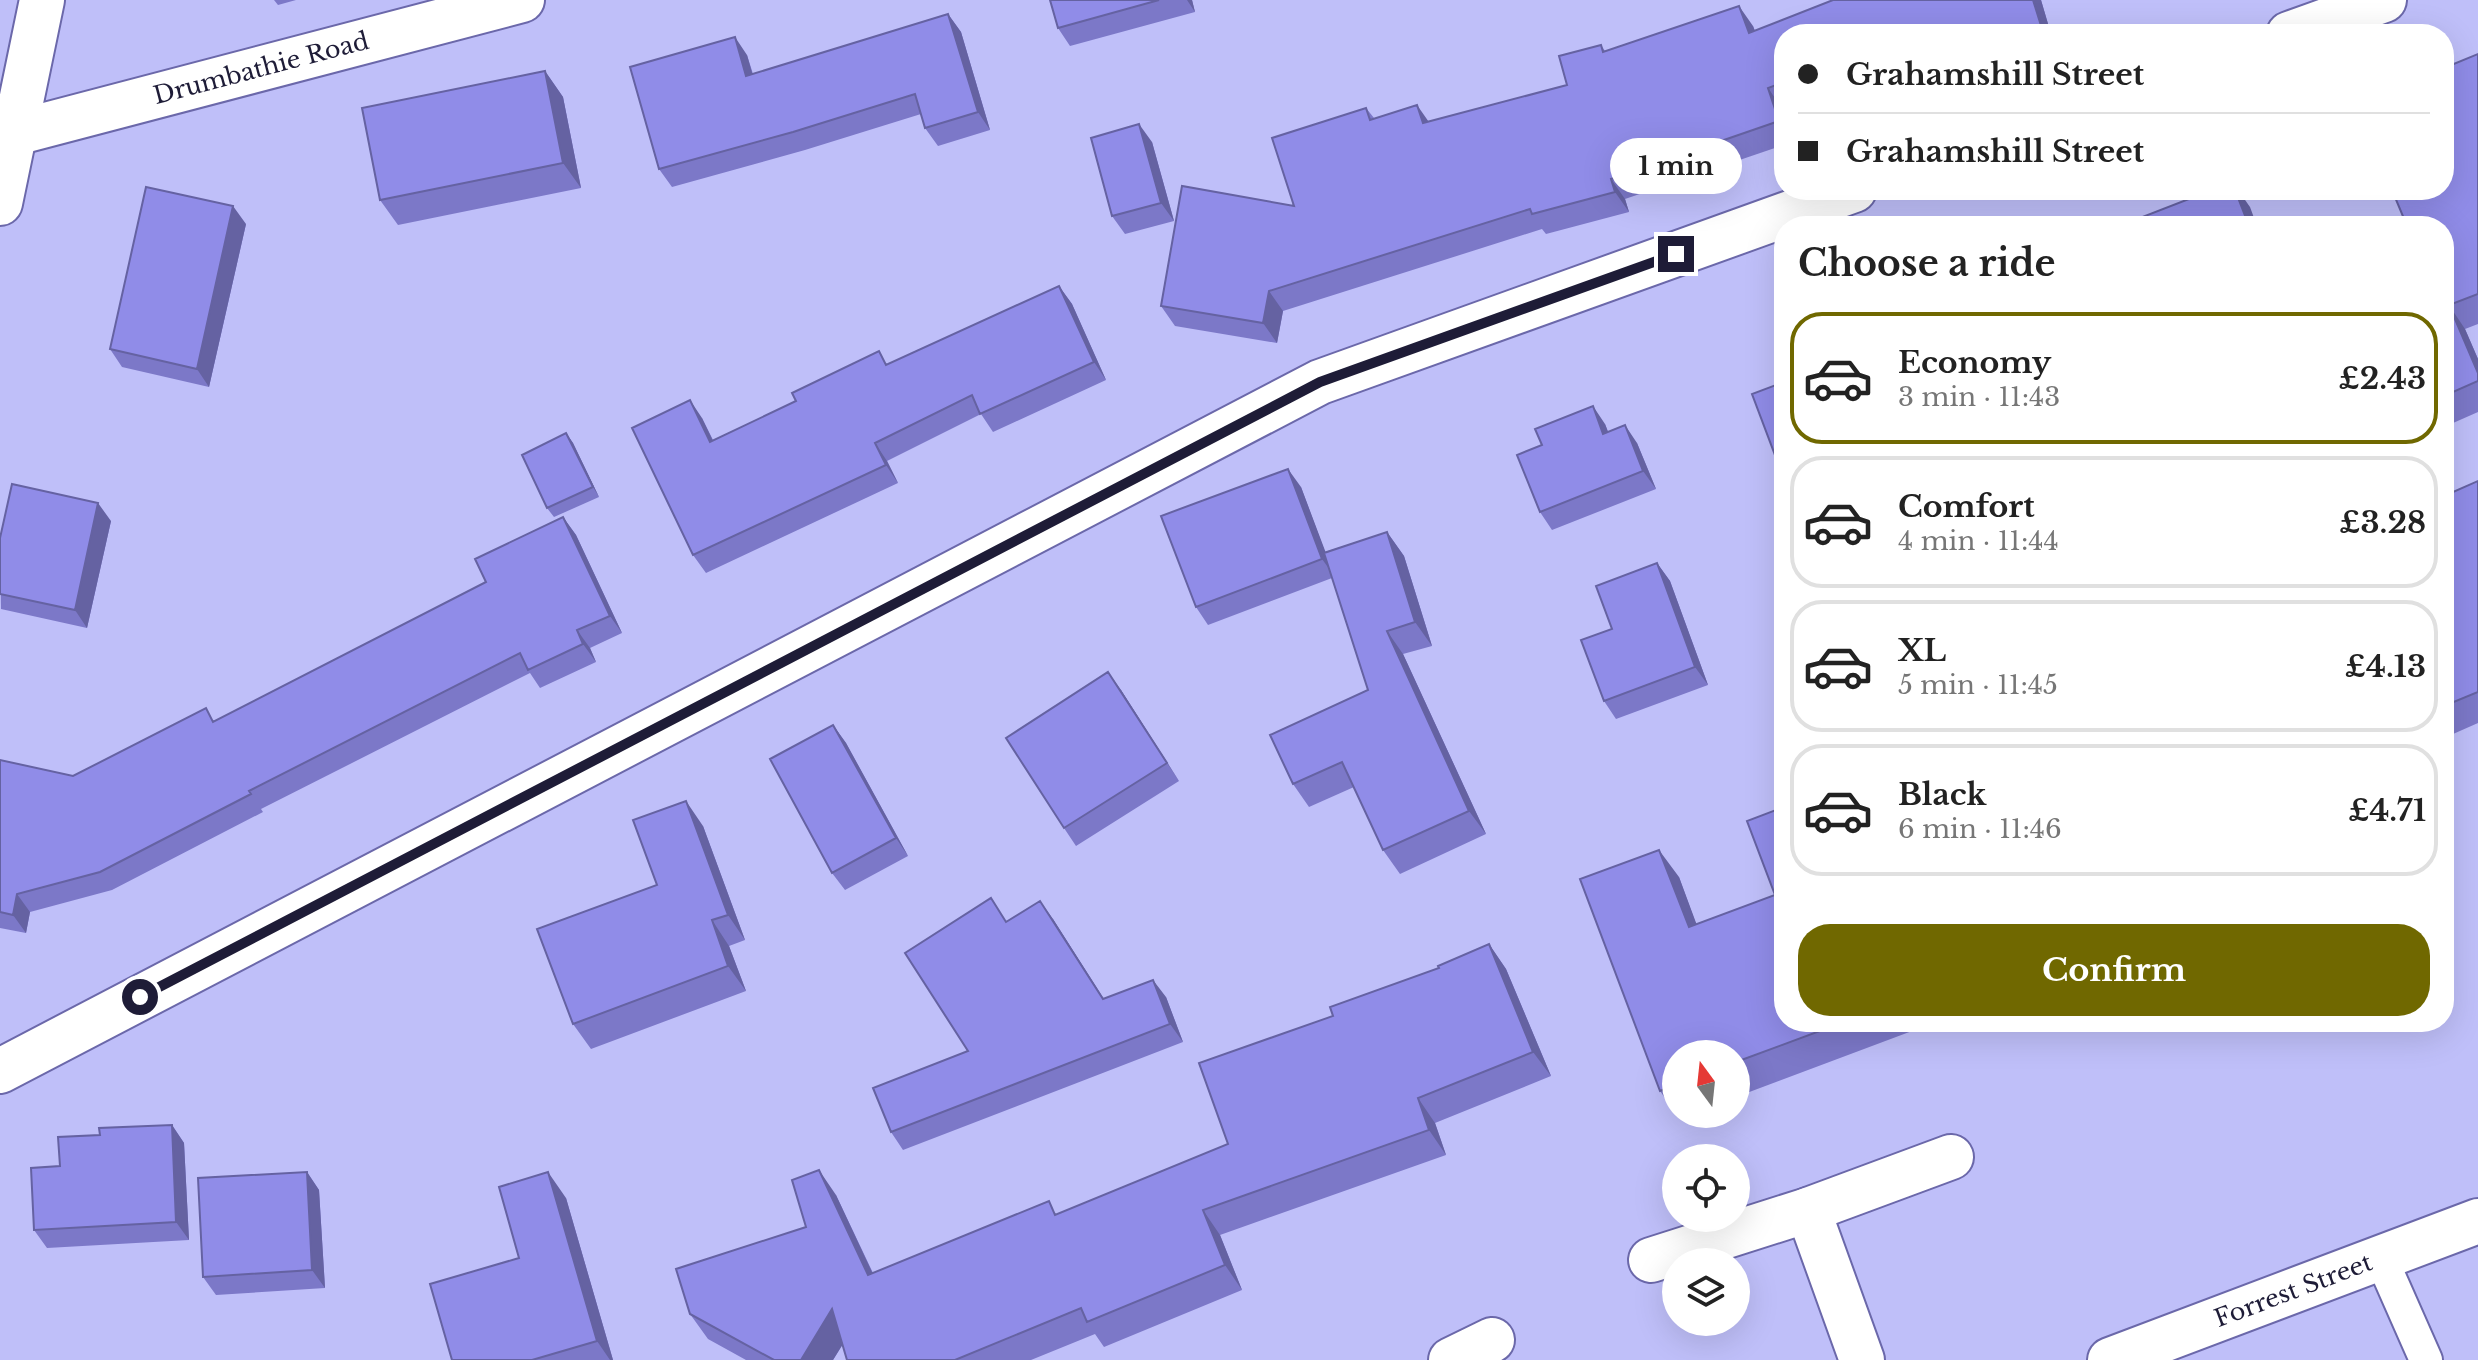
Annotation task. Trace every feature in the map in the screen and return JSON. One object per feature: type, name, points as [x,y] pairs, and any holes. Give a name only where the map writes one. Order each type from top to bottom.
[{"type":"street","points":[[0,203],[8,135],[42,0]]},
{"type":"street","name":"Drumbathie Road","points":[[8,135],[522,0]]},
{"type":"street","points":[[2317,24],[2384,0]]},
{"type":"street","points":[[1782,216],[1826,200]]},
{"type":"street","points":[[0,1071],[1320,382],[1774,219]]},
{"type":"street","points":[[1651,1260],[1808,1210],[1951,1157]]},
{"type":"street","points":[[1808,1210],[1862,1360]]},
{"type":"street","name":"Forrest Street","points":[[2110,1360],[2478,1221]]},
{"type":"street","points":[[1451,1360],[1492,1340]]},
{"type":"lane","points":[[2381,1258],[2426,1360]]},
{"type":"building","points":[[1050,0],[1159,0],[1058,28]]},
{"type":"building","points":[[1833,0],[2033,0],[2040,24],[1774,24],[1774,86],[1768,88],[1774,106],[1774,123],[1611,179],[1615,192],[1532,214],[1530,209],[1269,291],[1263,323],[1161,306],[1182,186],[1294,206],[1272,138],[1366,108],[1370,120],[1417,105],[1423,123],[1567,85],[1559,56],[1601,45],[1603,52],[1739,6],[1749,33]]},
{"type":"building","points":[[948,14],[978,112],[925,128],[915,94],[659,169],[630,67],[735,37],[746,76]]},
{"type":"building","points":[[2478,54],[2478,294],[2454,303],[2454,216],[2403,216],[2396,200],[2454,200],[2454,64]]},
{"type":"building","points":[[545,71],[563,163],[380,200],[362,108]]},
{"type":"building","points":[[1139,124],[1161,203],[1112,216],[1091,138]]},
{"type":"building","points":[[146,187],[233,206],[197,369],[110,349]]},
{"type":"building","points":[[2186,200],[2239,200],[2245,216],[2145,216]]},
{"type":"building","points":[[1059,286],[1094,362],[980,414],[972,395],[875,443],[886,465],[693,555],[632,428],[690,400],[710,442],[796,401],[792,393],[879,351],[886,365]]},
{"type":"building","points":[[2454,317],[2478,373],[2478,381],[2454,392]]},
{"type":"building","points":[[1774,386],[1774,452],[1752,394]]},
{"type":"building","points":[[1593,406],[1603,434],[1625,425],[1643,471],[1540,512],[1517,455],[1542,445],[1535,429]]},
{"type":"building","points":[[566,433],[593,487],[547,508],[522,455]]},
{"type":"building","points":[[1288,469],[1322,559],[1196,607],[1161,516]]},
{"type":"building","points":[[2478,481],[2478,692],[2454,702],[2454,492]]},
{"type":"building","points":[[12,484],[98,503],[75,610],[0,594],[0,538]]},
{"type":"building","points":[[563,517],[610,616],[577,630],[583,644],[528,670],[520,653],[249,791],[251,794],[100,872],[17,894],[13,915],[0,912],[0,760],[73,776],[206,708],[213,722],[486,582],[475,559]]},
{"type":"building","points":[[1387,532],[1415,622],[1387,631],[1469,811],[1383,850],[1342,762],[1293,784],[1270,735],[1368,690],[1324,553]]},
{"type":"building","points":[[1657,563],[1695,667],[1604,701],[1581,640],[1612,629],[1596,586]]},
{"type":"building","points":[[1108,672],[1167,763],[1064,828],[1006,738]]},
{"type":"building","points":[[833,725],[896,838],[832,873],[770,759]]},
{"type":"building","points":[[686,801],[728,915],[712,920],[728,966],[573,1024],[537,929],[657,885],[633,820]]},
{"type":"building","points":[[1774,811],[1774,892],[1747,821]]},
{"type":"building","points":[[1659,850],[1689,927],[1774,895],[1774,1032],[1817,1032],[1750,1057],[1750,1040],[1662,1040],[1660,1091],[1580,879]]},
{"type":"building","points":[[991,898],[1006,922],[1040,901],[1103,999],[1153,980],[1170,1024],[891,1132],[873,1088],[968,1051],[905,953]]},
{"type":"building","points":[[1489,944],[1533,1052],[1418,1098],[1429,1130],[1203,1210],[1225,1265],[1087,1322],[1081,1308],[955,1360],[847,1360],[832,1309],[801,1360],[774,1360],[690,1314],[676,1269],[806,1227],[792,1180],[819,1170],[868,1275],[1049,1201],[1055,1215],[1228,1144],[1199,1063],[1333,1016],[1330,1007],[1439,968]]},
{"type":"building","points":[[172,1125],[176,1222],[34,1230],[31,1168],[60,1166],[58,1137],[100,1135],[99,1128]]},
{"type":"building","points":[[307,1172],[312,1270],[203,1277],[198,1178]]},
{"type":"building","points":[[548,1172],[597,1341],[532,1360],[452,1360],[430,1284],[519,1258],[499,1187]]},
{"type":"route","points":[[140,997],[1320,382],[1676,254]]}]
